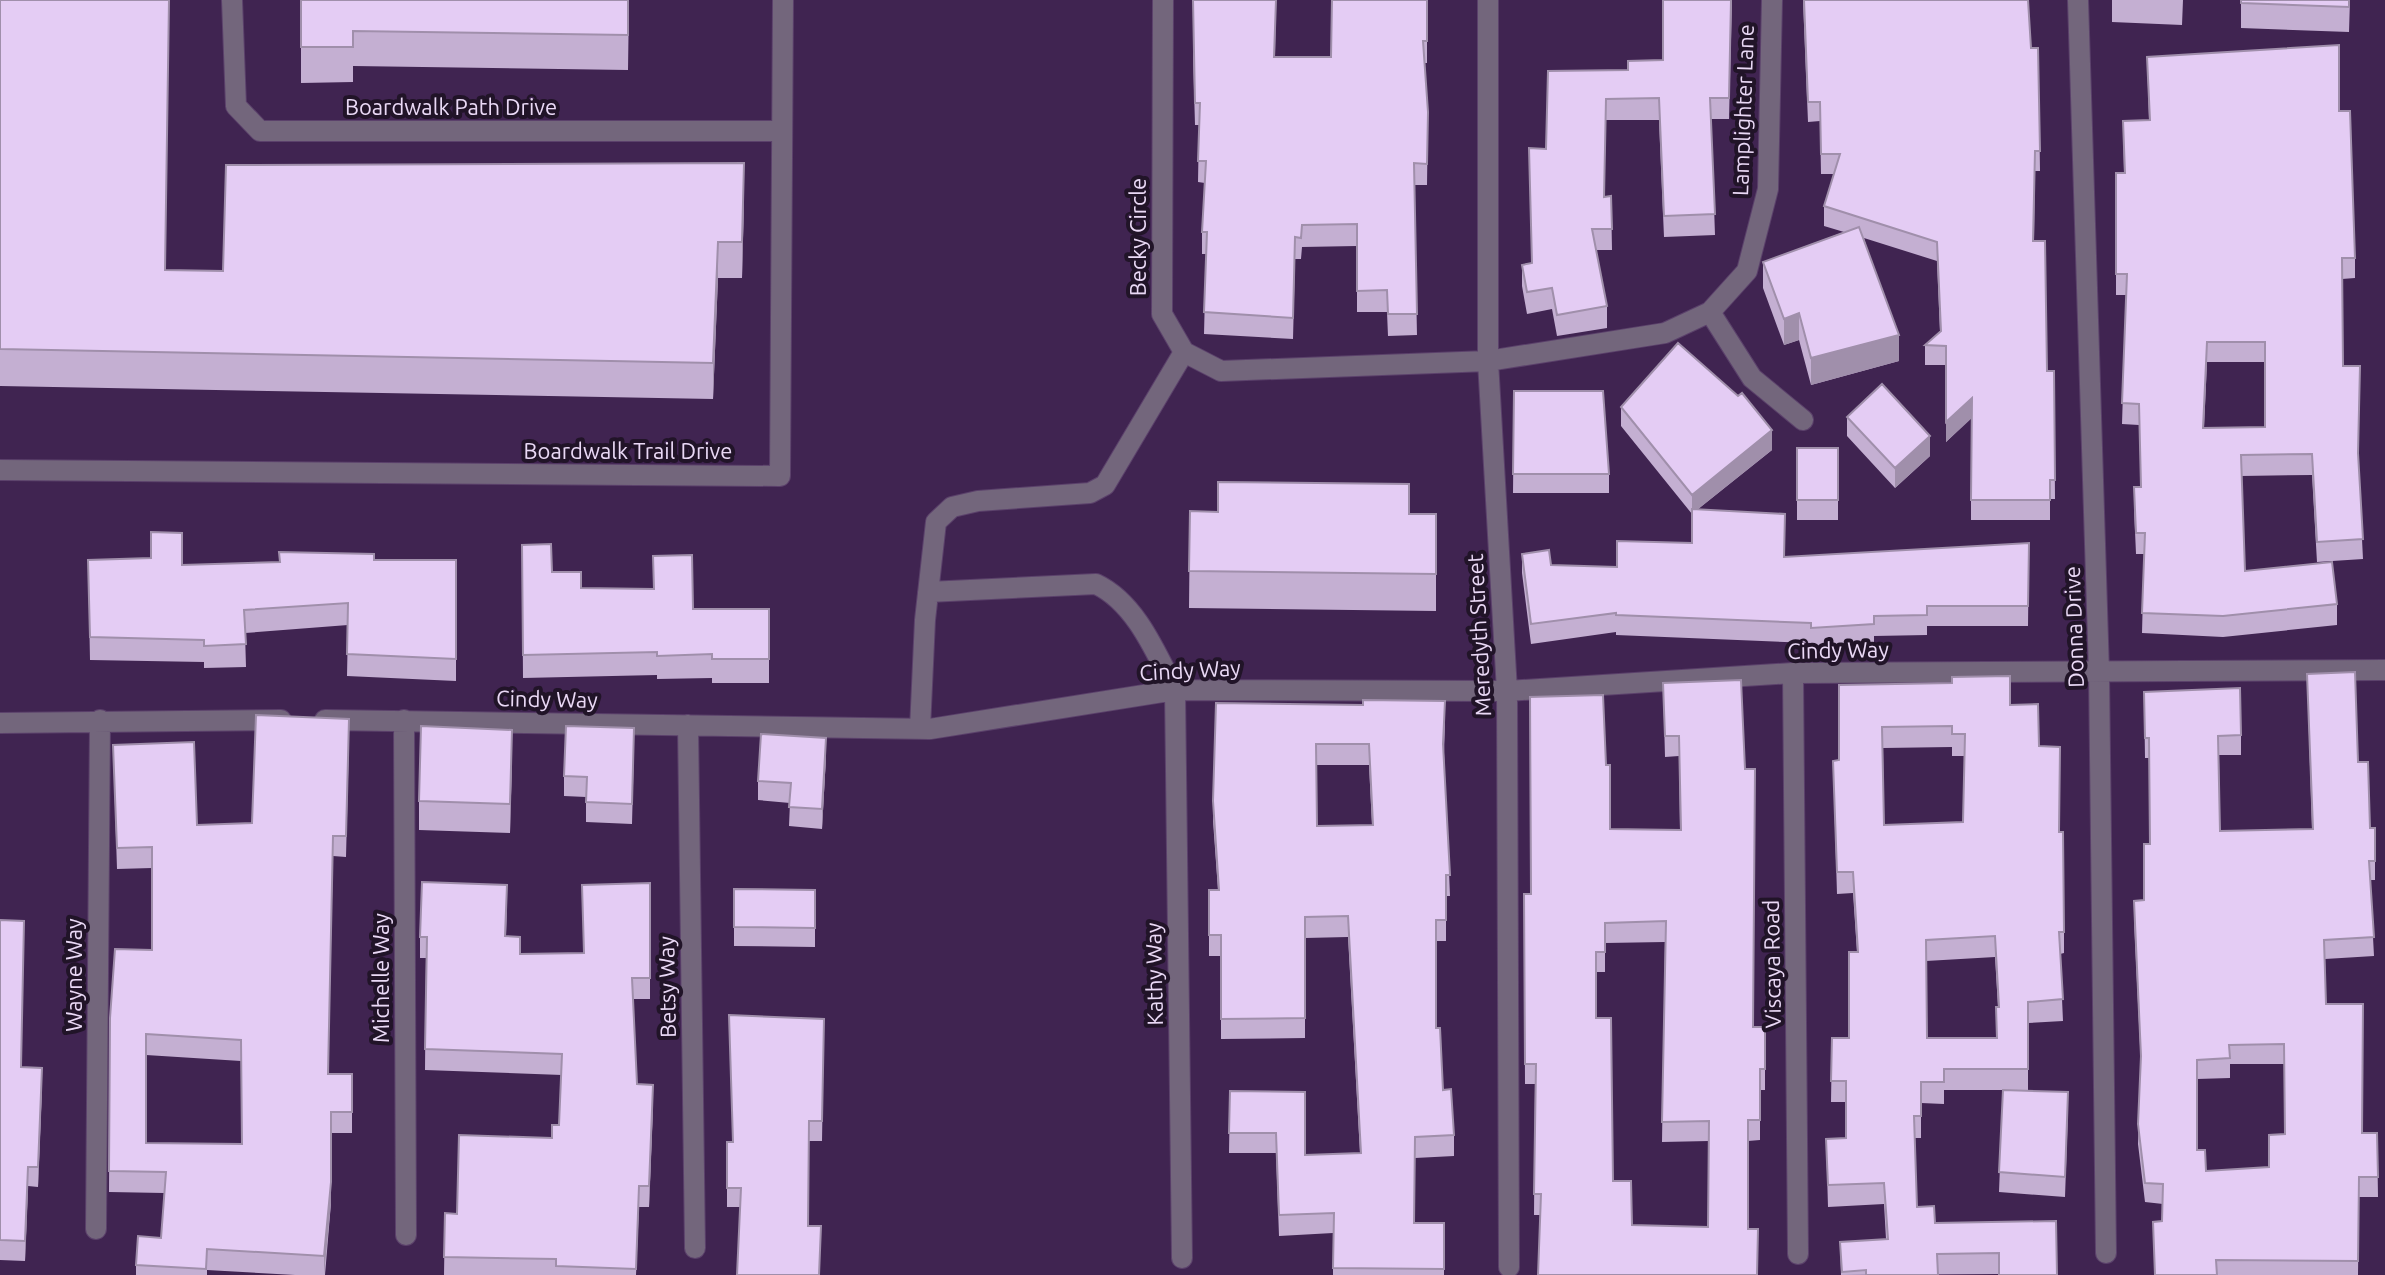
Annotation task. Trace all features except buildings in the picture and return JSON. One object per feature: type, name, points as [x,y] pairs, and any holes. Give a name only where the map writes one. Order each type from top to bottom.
[{"type":"street","name":"Boardwalk Path Drive","points":[[232,0],[236,106],[260,131],[782,131]]},
{"type":"street","name":"Boardwalk Trail Drive","points":[[0,470],[780,476],[783,0]]},
{"type":"street","name":"Becky Circle","points":[[1163,0],[1162,314],[1184,352]]},
{"type":"street","name":"Meredyth Street","points":[[1488,0],[1488,361],[1507,691],[1509,1267]]},
{"type":"street","name":"Lamplighter Lane","points":[[1488,361],[1665,333],[1710,312],[1747,271],[1768,189],[1772,0]]},
{"type":"street","name":"Donna Drive","points":[[2078,0],[2099,672],[2106,1253]]},
{"type":"street","points":[[1710,312],[1752,378],[1803,420]]},
{"type":"street","points":[[920,729],[928,592],[936,522],[952,507],[978,501],[1090,493],[1105,485],[1184,352],[1221,371],[1488,361]]},
{"type":"street","points":[[928,592],[1096,584],[1111,591],[1148,636],[1175,690]]},
{"type":"street","name":"Cindy Way","points":[[0,723],[404,720],[920,729],[1175,690],[1507,691],[1793,673],[2385,670]]},
{"type":"street","name":"Viscaya Road","points":[[1793,673],[1798,1254]]},
{"type":"street","name":"Kathy Way","points":[[1175,690],[1182,1258]]},
{"type":"street","name":"Wayne Way","points":[[96,1229],[100,720]]},
{"type":"street","name":"Michelle Way","points":[[404,720],[406,1235]]},
{"type":"street","name":"Betsy Way","points":[[688,725],[695,1248]]}]
